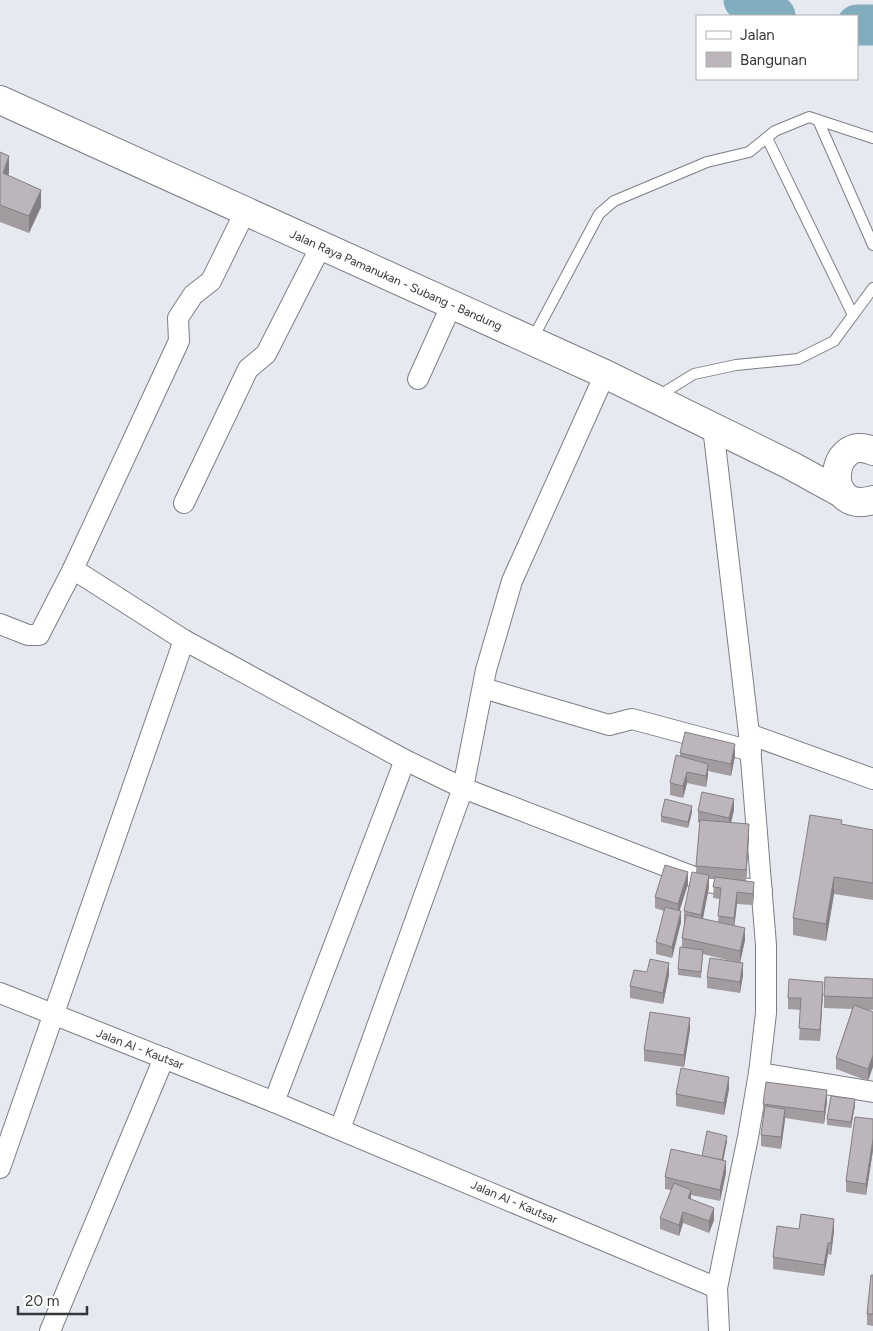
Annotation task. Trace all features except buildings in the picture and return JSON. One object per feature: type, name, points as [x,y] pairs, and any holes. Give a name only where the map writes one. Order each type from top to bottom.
[{"type":"main road","name":"Jalan Raya Pamanukan - Subang - Bandung","points":[[0,100],[451,306],[537,331],[605,374],[662,393],[714,427],[790,465],[857,502],[873,500]]},
{"type":"main road","points":[[790,465],[861,447]]},
{"type":"main road","points":[[843,494],[838,487],[836,472],[861,447]]},
{"type":"street","points":[[0,624],[28,635],[40,635],[73,569],[179,341],[178,318],[193,295],[210,280],[245,212]]},
{"type":"street","points":[[184,503],[248,369],[266,354],[321,246]]},
{"type":"street","points":[[418,379],[451,306]]},
{"type":"street","points":[[340,1129],[463,788],[486,670],[512,581],[605,374]]},
{"type":"street","points":[[714,427],[750,742],[766,945],[766,1013],[759,1073],[717,1288],[720,1331]]},
{"type":"street","points":[[73,569],[184,640],[405,760],[463,788],[707,882],[762,891]]},
{"type":"street","points":[[0,1168],[184,640]]},
{"type":"street","points":[[484,688],[609,725],[632,719],[750,742],[873,779]]},
{"type":"street","points":[[274,1102],[405,760]]},
{"type":"street","name":"Jalan Al - Kautsar","points":[[0,993],[340,1129],[717,1288]]},
{"type":"street","points":[[50,1331],[164,1058]]},
{"type":"street","points":[[759,1073],[873,1092]]},
{"type":"lane","points":[[537,331],[599,214],[614,201],[707,162],[749,152],[776,131],[809,117],[873,138]]},
{"type":"lane","points":[[818,120],[873,245]]},
{"type":"lane","points":[[768,138],[853,315]]},
{"type":"lane","points":[[662,393],[694,374],[736,365],[798,359],[834,341],[873,288]]},
{"type":"waterway","points":[[744,0],[773,15]]},
{"type":"waterway","points":[[858,25],[873,25]]}]
